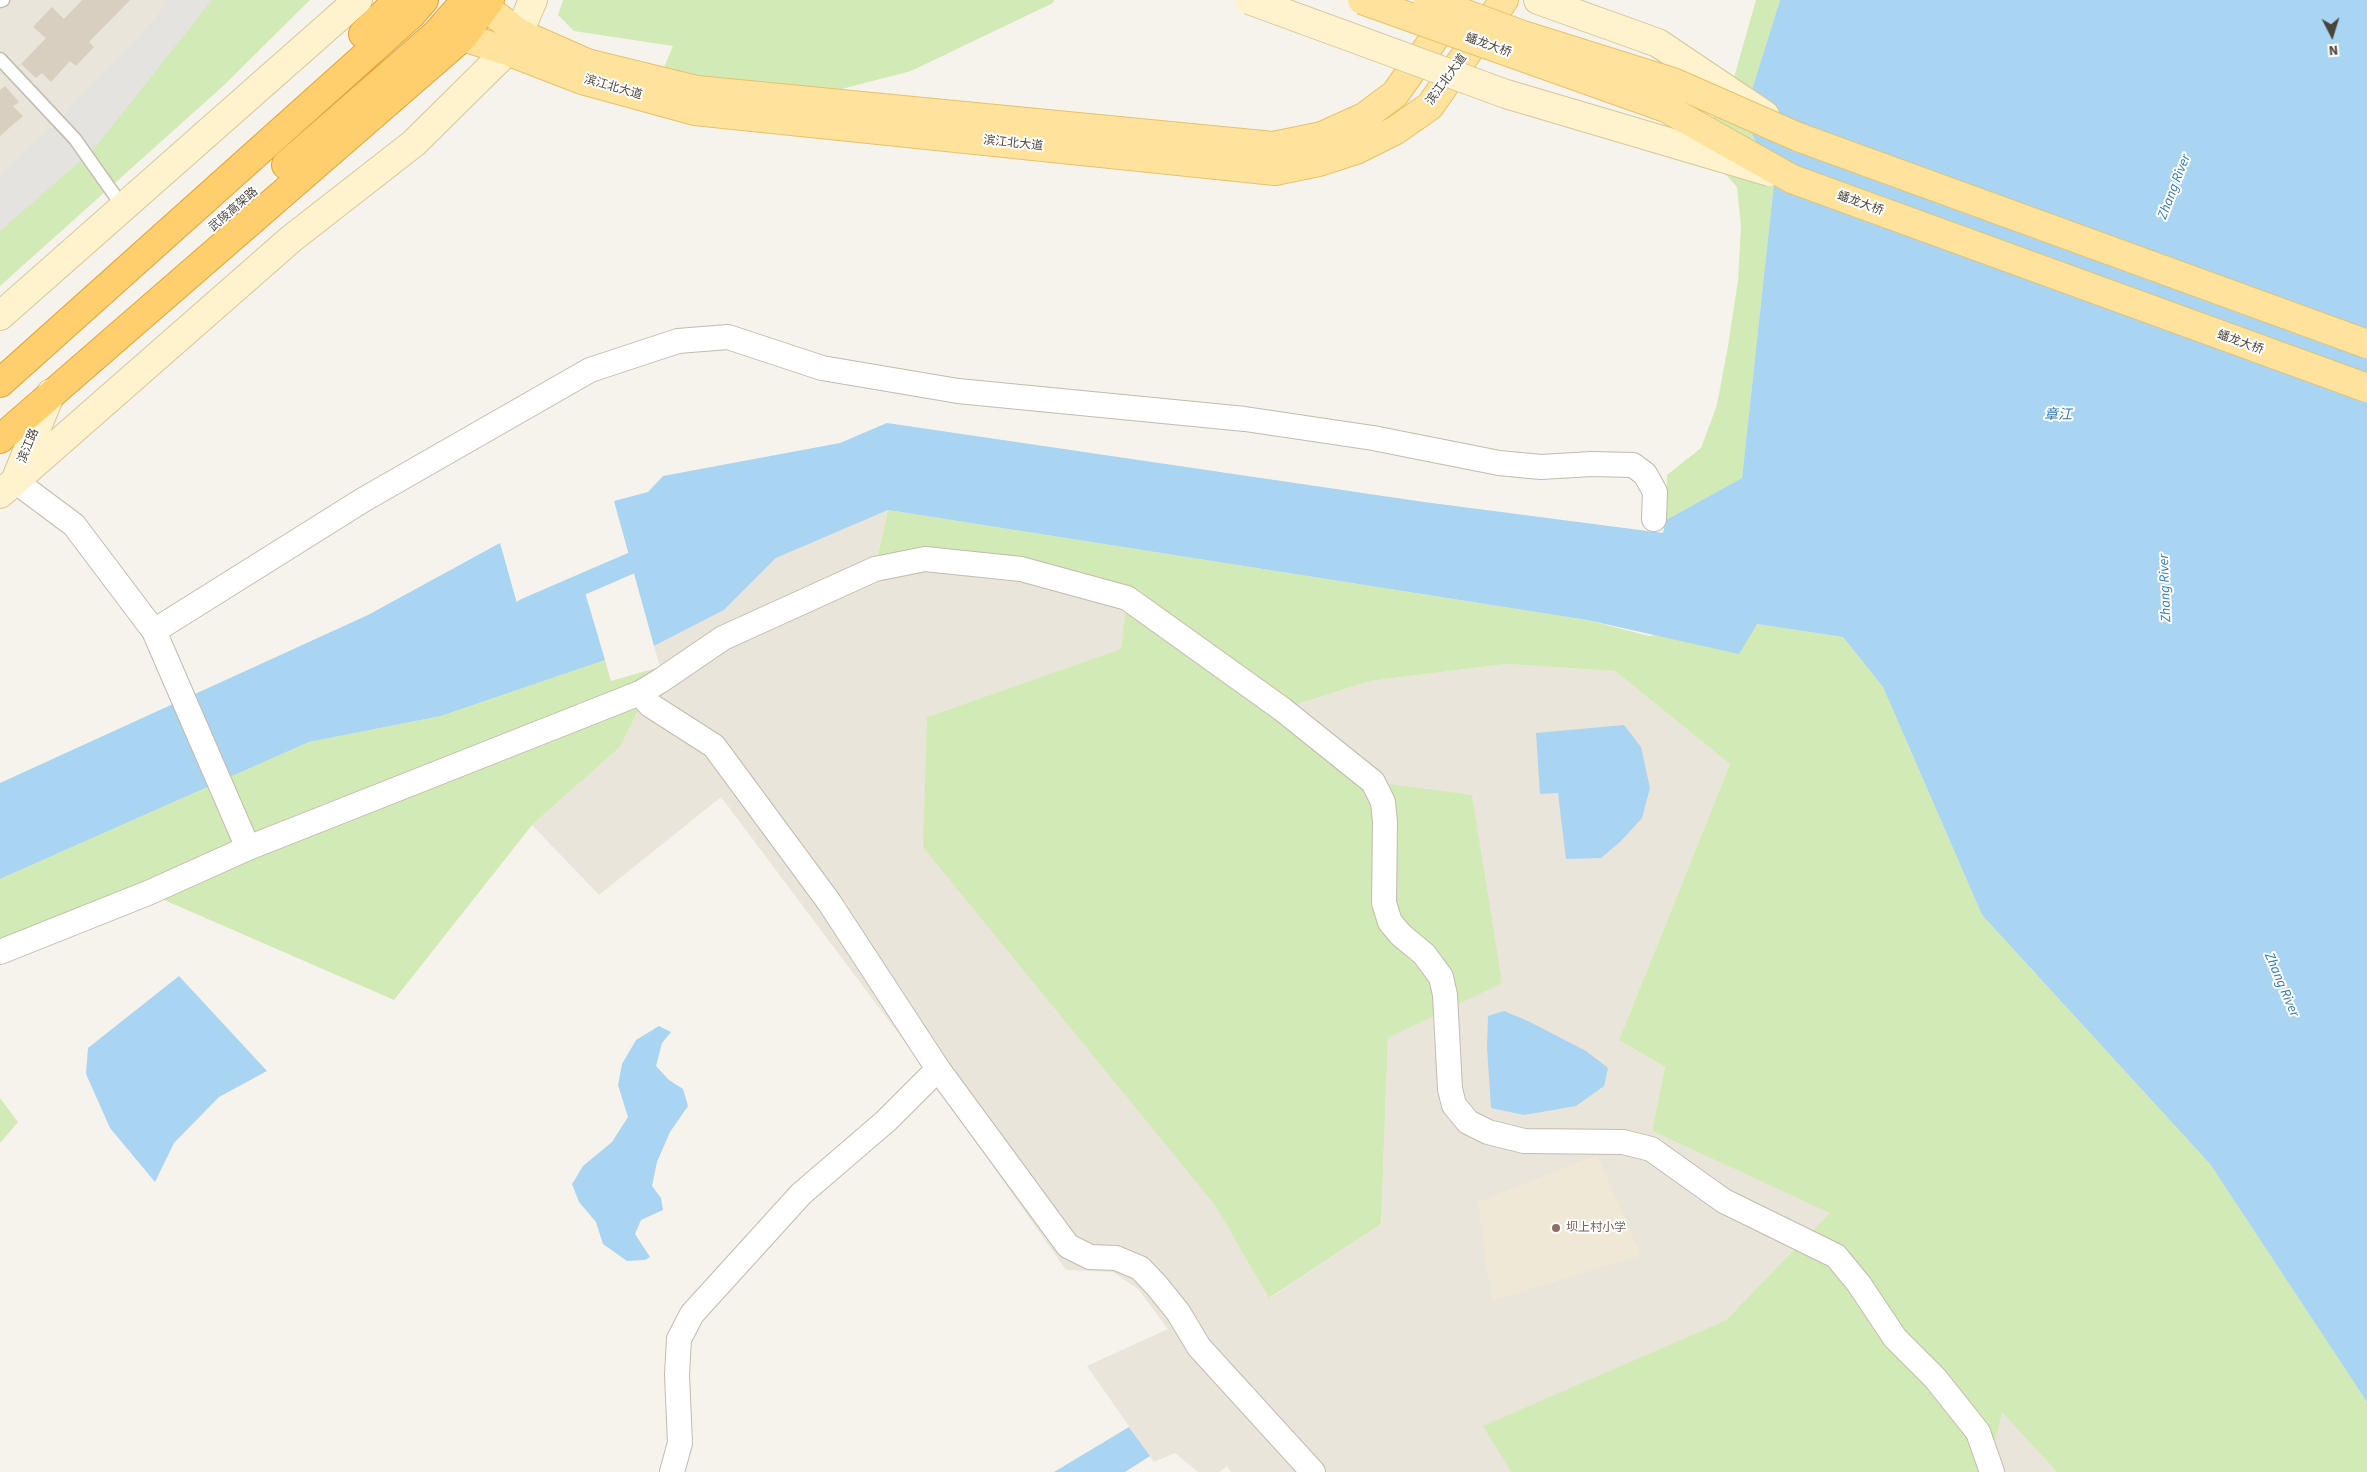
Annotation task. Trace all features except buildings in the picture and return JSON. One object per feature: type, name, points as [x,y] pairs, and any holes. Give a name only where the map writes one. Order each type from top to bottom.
[{"type":"highway","points":[[0,382],[398,0]]},
{"type":"highway","points":[[0,382],[412,14],[424,0]]},
{"type":"highway","points":[[0,438],[463,37],[480,2]]},
{"type":"highway","name":"武陵高架路","points":[[0,418],[436,34],[480,2]]},
{"type":"main road","name":"蟠龙大桥","points":[[1362,0],[1666,108],[1792,179],[2367,388]]},
{"type":"main road","name":"蟠龙大桥","points":[[1428,0],[1520,34],[1673,82],[1798,137],[2367,344]]},
{"type":"main road","name":"滨江北大道","points":[[463,37],[513,42],[587,63],[697,90],[1273,146],[1322,136],[1364,117],[1395,94],[1461,0]]},
{"type":"main road","name":"滨江北大道","points":[[480,2],[513,42],[582,80],[695,111],[1275,171],[1319,162],[1356,150],[1396,130],[1430,106],[1504,0]]},
{"type":"street","points":[[0,316],[358,0]]},
{"type":"street","points":[[248,848],[154,631],[74,525],[8,487],[291,239],[414,143],[513,42],[533,0]]},
{"type":"street","points":[[1249,0],[1506,94],[1792,179]]},
{"type":"street","points":[[1538,0],[1658,43],[1798,137]]},
{"type":"street","points":[[154,631],[364,500],[590,370],[678,341],[728,337],[822,368],[958,391],[1245,419],[1373,438],[1499,464],[1541,467],[1592,464],[1633,465],[1645,474],[1655,492],[1654,518]]},
{"type":"street","name":"滨江路","points":[[8,487],[51,393]]},
{"type":"street","points":[[0,952],[148,893],[248,848],[640,693],[723,638],[875,569],[925,559],[1021,569],[1127,598],[1282,709],[1373,782],[1383,802],[1385,822],[1384,904],[1390,922],[1401,935],[1424,954],[1441,977],[1445,995],[1450,1089],[1454,1105],[1468,1122],[1488,1132],[1524,1141],[1623,1142],[1651,1150],[1724,1201],[1836,1256],[1859,1284],[1895,1338],[1935,1378],[1978,1432],[1992,1472]]},
{"type":"street","points":[[640,693],[650,705],[714,746],[829,902],[938,1069],[1068,1246],[1090,1257],[1116,1258],[1140,1268],[1158,1286],[1178,1312],[1199,1347],[1313,1472]]},
{"type":"street","points":[[672,1472],[680,1443],[677,1375],[680,1339],[692,1314],[801,1194],[886,1121],[938,1069]]},
{"type":"lane","points":[[0,60],[75,138],[124,207]]},
{"type":"shaded area","points":[[0,0],[166,0],[155,18],[52,127],[0,174]]},
{"type":"shaded area","points":[[166,0],[212,0],[94,149],[0,231],[0,174],[52,127],[155,18]]},
{"type":"shaded area","points":[[888,510],[875,569],[925,559],[1127,598],[1122,649],[927,717],[1270,1298],[1381,1224],[1388,1038],[1502,982],[1373,782],[1282,709],[1370,681],[1506,664],[1615,671],[1730,764],[1619,1040],[1665,1067],[1652,1131],[1831,1213],[1726,1320],[1484,1426],[1511,1472],[1231,1472],[1227,1466],[1219,1472],[1198,1472],[1175,1453],[1154,1462],[1087,1366],[1168,1329],[1138,1289],[1113,1272],[1066,1270],[916,1057],[721,797],[599,895],[532,825],[620,747],[660,667],[654,646],[724,610],[776,558]]},
{"type":"shaded area","name":"坝上村小学","points":[[1597,1155],[1641,1255],[1492,1301],[1478,1202]]},
{"type":"shaded area","points":[[2002,1411],[2057,1472],[1988,1472]]},
{"type":"green space","points":[[166,0],[310,0],[222,87],[0,286],[0,174],[52,127],[155,18]]},
{"type":"green space","points":[[563,0],[1054,0],[1053,3],[911,71],[768,108],[650,101],[673,46],[574,31],[558,15]]},
{"type":"green space","points":[[1756,0],[1780,0],[1744,115],[1774,183],[1742,478],[1666,520],[1667,475],[1701,448],[1717,405],[1728,346],[1738,281],[1741,226],[1737,187],[1719,167],[1712,133],[1713,111],[1735,74]]},
{"type":"green space","points":[[888,510],[1587,620],[1649,636],[1757,624],[1843,637],[1883,687],[1982,915],[2210,1164],[2367,1402],[2367,1472],[2057,1472],[2002,1412],[1988,1472],[1511,1472],[1483,1426],[1726,1320],[1830,1213],[1652,1131],[1665,1067],[1619,1040],[1730,764],[1615,671],[1506,664],[1370,681],[1282,709],[1373,782],[1472,795],[1502,983],[1388,1038],[1381,1224],[1269,1298],[1215,1205],[923,847],[927,717],[1121,649],[1127,599],[1021,569],[875,569]]},
{"type":"green space","points":[[605,660],[611,681],[660,667],[620,747],[532,825],[394,1000],[148,893],[0,952],[0,879],[309,742],[441,716]]},
{"type":"green space","points":[[0,1098],[18,1122],[0,1143]]},
{"type":"water","name":"章江","points":[[1780,0],[2367,0],[2367,1402],[2210,1164],[1982,915],[1883,687],[1843,637],[1757,624],[1739,654],[1587,620],[888,510],[776,558],[724,610],[654,646],[614,501],[648,492],[663,476],[840,443],[887,423],[1424,502],[1663,533],[1666,520],[1742,478],[1774,183],[1744,115]]},
{"type":"water","points":[[500,543],[518,607],[584,589],[605,660],[441,716],[309,742],[0,879],[0,783],[368,615]]},
{"type":"water","points":[[1624,725],[1641,747],[1650,788],[1642,818],[1621,841],[1601,858],[1566,859],[1558,793],[1540,794],[1536,733]]},
{"type":"water","points":[[179,976],[267,1071],[219,1097],[174,1143],[155,1182],[110,1128],[86,1074],[88,1048]]},
{"type":"water","points":[[1504,1011],[1528,1021],[1586,1051],[1608,1068],[1604,1086],[1576,1106],[1524,1115],[1491,1108],[1487,1047],[1488,1016]]},
{"type":"water","points":[[659,1026],[671,1032],[662,1043],[656,1066],[669,1080],[683,1089],[688,1106],[670,1132],[657,1162],[652,1186],[661,1198],[663,1210],[641,1220],[635,1234],[650,1257],[645,1260],[627,1261],[603,1244],[596,1222],[579,1202],[572,1184],[583,1166],[612,1142],[628,1117],[618,1085],[622,1064],[636,1040]]},
{"type":"water","points":[[1129,1427],[1150,1456],[1125,1472],[1054,1472]]},
{"type":"waterway","points":[[525,609],[657,552]]},
{"type":"place","name":"坝上村小学","points":[[1556,1228]]},
{"type":"water label","name":"Zhang River","points":[[2175,187]]},
{"type":"water label","name":"Zhang River","points":[[2166,588]]},
{"type":"water label","name":"Zhang River","points":[[2281,985]]}]
